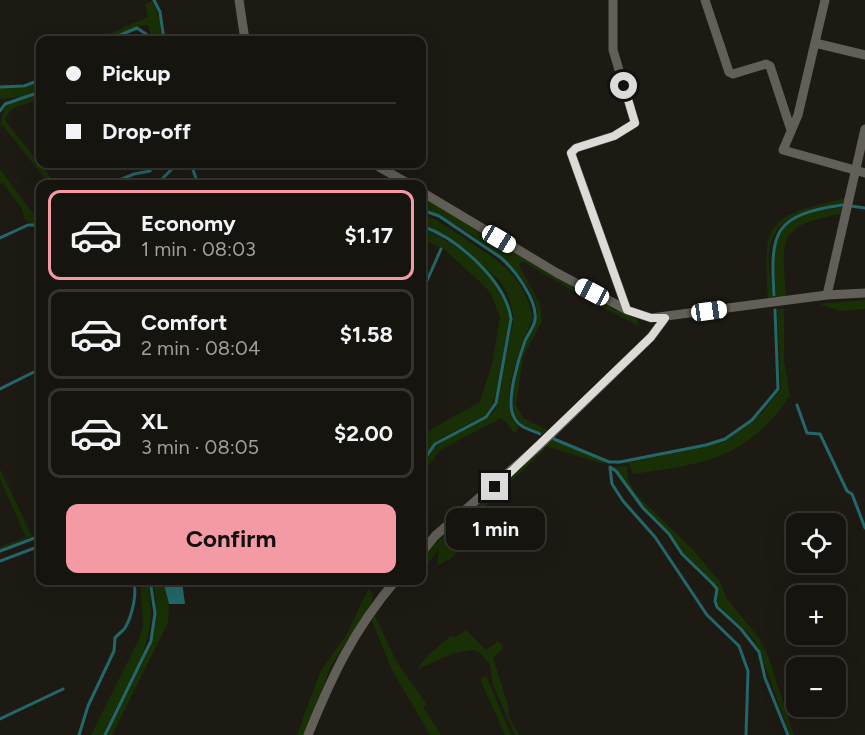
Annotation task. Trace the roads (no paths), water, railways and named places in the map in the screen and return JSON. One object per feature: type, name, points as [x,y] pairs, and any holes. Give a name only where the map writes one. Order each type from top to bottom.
[{"type":"street","points":[[239,0],[244,36]]},
{"type":"street","points":[[613,0],[613,50],[635,123],[614,136],[576,148],[571,153],[627,310]]},
{"type":"street","points":[[705,0],[729,72],[733,74],[766,64],[770,66],[792,130]]},
{"type":"street","points":[[825,0],[798,115],[783,150],[860,172]]},
{"type":"street","points":[[815,43],[865,55]]},
{"type":"street","points":[[827,295],[860,172],[865,129]]},
{"type":"street","points":[[381,168],[402,180]]},
{"type":"street","points":[[426,194],[557,273],[627,310],[651,318],[665,318],[827,295],[865,293]]},
{"type":"street","points":[[426,547],[435,536],[480,501],[540,445],[651,337],[665,318]]},
{"type":"street","points":[[308,735],[338,664],[355,633],[392,585]]},
{"type":"water","points":[[164,585],[183,585],[185,604],[169,604]]},
{"type":"waterway","points":[[154,0],[160,12],[163,36]]},
{"type":"waterway","points":[[118,36],[137,28],[147,36]]},
{"type":"waterway","points":[[0,87],[24,86],[36,82]]},
{"type":"waterway","points":[[0,111],[5,104],[36,93]]},
{"type":"waterway","points":[[120,180],[150,171],[151,168]]},
{"type":"waterway","points":[[161,180],[173,168]]},
{"type":"waterway","points":[[192,168],[197,180]]},
{"type":"waterway","points":[[774,295],[773,255],[781,230],[802,214],[842,205]]},
{"type":"waterway","points":[[851,206],[865,208]]},
{"type":"waterway","points":[[426,211],[439,216],[500,257],[512,269],[529,294],[533,303],[535,320],[525,341],[511,401],[514,417],[518,423],[540,434]]},
{"type":"waterway","points":[[0,238],[28,225],[36,225]]},
{"type":"waterway","points":[[426,228],[450,240],[478,263],[500,290],[511,319],[496,403],[486,417],[435,444],[426,456]]},
{"type":"waterway","points":[[426,283],[441,249]]},
{"type":"waterway","points":[[554,439],[609,462],[620,462],[706,445],[725,439],[752,420],[778,389],[775,310]]},
{"type":"waterway","points":[[0,389],[36,371]]},
{"type":"waterway","points":[[797,405],[807,433],[820,434],[847,491],[852,494],[865,528]]},
{"type":"waterway","points":[[610,467],[616,471],[643,508],[669,534],[682,554],[713,584],[717,589],[715,601],[717,607],[741,629],[759,652],[765,678],[788,735]]},
{"type":"waterway","points":[[610,468],[612,484],[623,501],[655,537],[707,615],[739,646],[748,671],[746,735]]},
{"type":"waterway","points":[[0,551],[36,538]]},
{"type":"waterway","points":[[0,561],[36,548]]},
{"type":"waterway","points":[[79,735],[88,706],[114,651],[115,638],[125,628],[130,617],[135,597],[134,585]]},
{"type":"waterway","points":[[105,735],[151,641],[155,613],[151,585]]},
{"type":"waterway","points":[[0,719],[63,689]]}]
